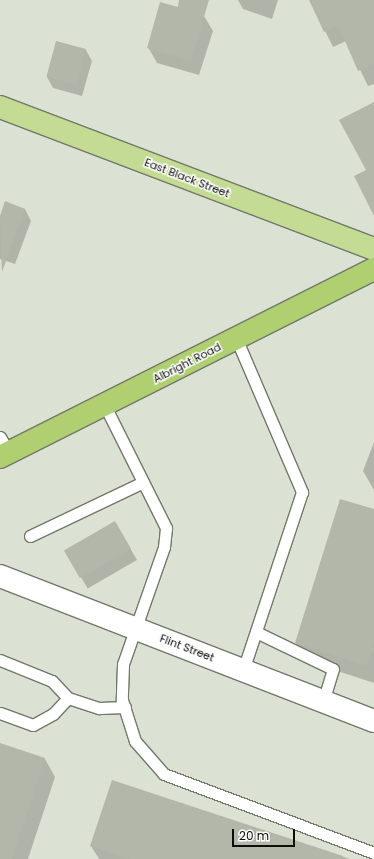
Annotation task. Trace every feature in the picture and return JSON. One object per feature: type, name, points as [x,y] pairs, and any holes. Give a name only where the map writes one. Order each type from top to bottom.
[{"type":"highway","name":"Albright Road","points":[[3,449],[104,404],[374,269]]},
{"type":"main road","name":"East Black Street","points":[[0,107],[374,249]]},
{"type":"street","name":"Flint Street","points":[[0,576],[374,721]]},
{"type":"lane","points":[[236,338],[302,492],[243,670]]},
{"type":"lane","points":[[104,404],[166,528],[164,547],[134,628],[124,664],[122,700],[135,741],[164,774],[374,853]]},
{"type":"lane","points":[[30,536],[143,482]]},
{"type":"lane","points":[[256,632],[332,669],[323,701]]},
{"type":"lane","points":[[0,660],[52,681],[68,698],[99,708],[125,707]]},
{"type":"lane","points":[[0,713],[33,725],[53,714],[68,698]]},
{"type":"building","points":[[179,0],[209,0],[191,61],[147,48],[160,2],[178,7]]},
{"type":"building","points":[[309,0],[374,0],[374,65],[358,71],[338,25],[324,32]]},
{"type":"building","points":[[56,41],[86,49],[76,85],[46,77]]},
{"type":"building","points":[[374,102],[374,216],[354,176],[366,170],[339,120]]},
{"type":"building","points":[[5,201],[25,209],[2,272],[0,216]]},
{"type":"building","points":[[340,499],[374,509],[374,644],[367,666],[295,643]]},
{"type":"building","points":[[115,521],[131,549],[80,578],[64,550]]},
{"type":"building","points":[[0,743],[45,758],[12,859],[0,859]]},
{"type":"building","points":[[112,780],[343,856],[342,859],[130,859],[90,846]]}]
